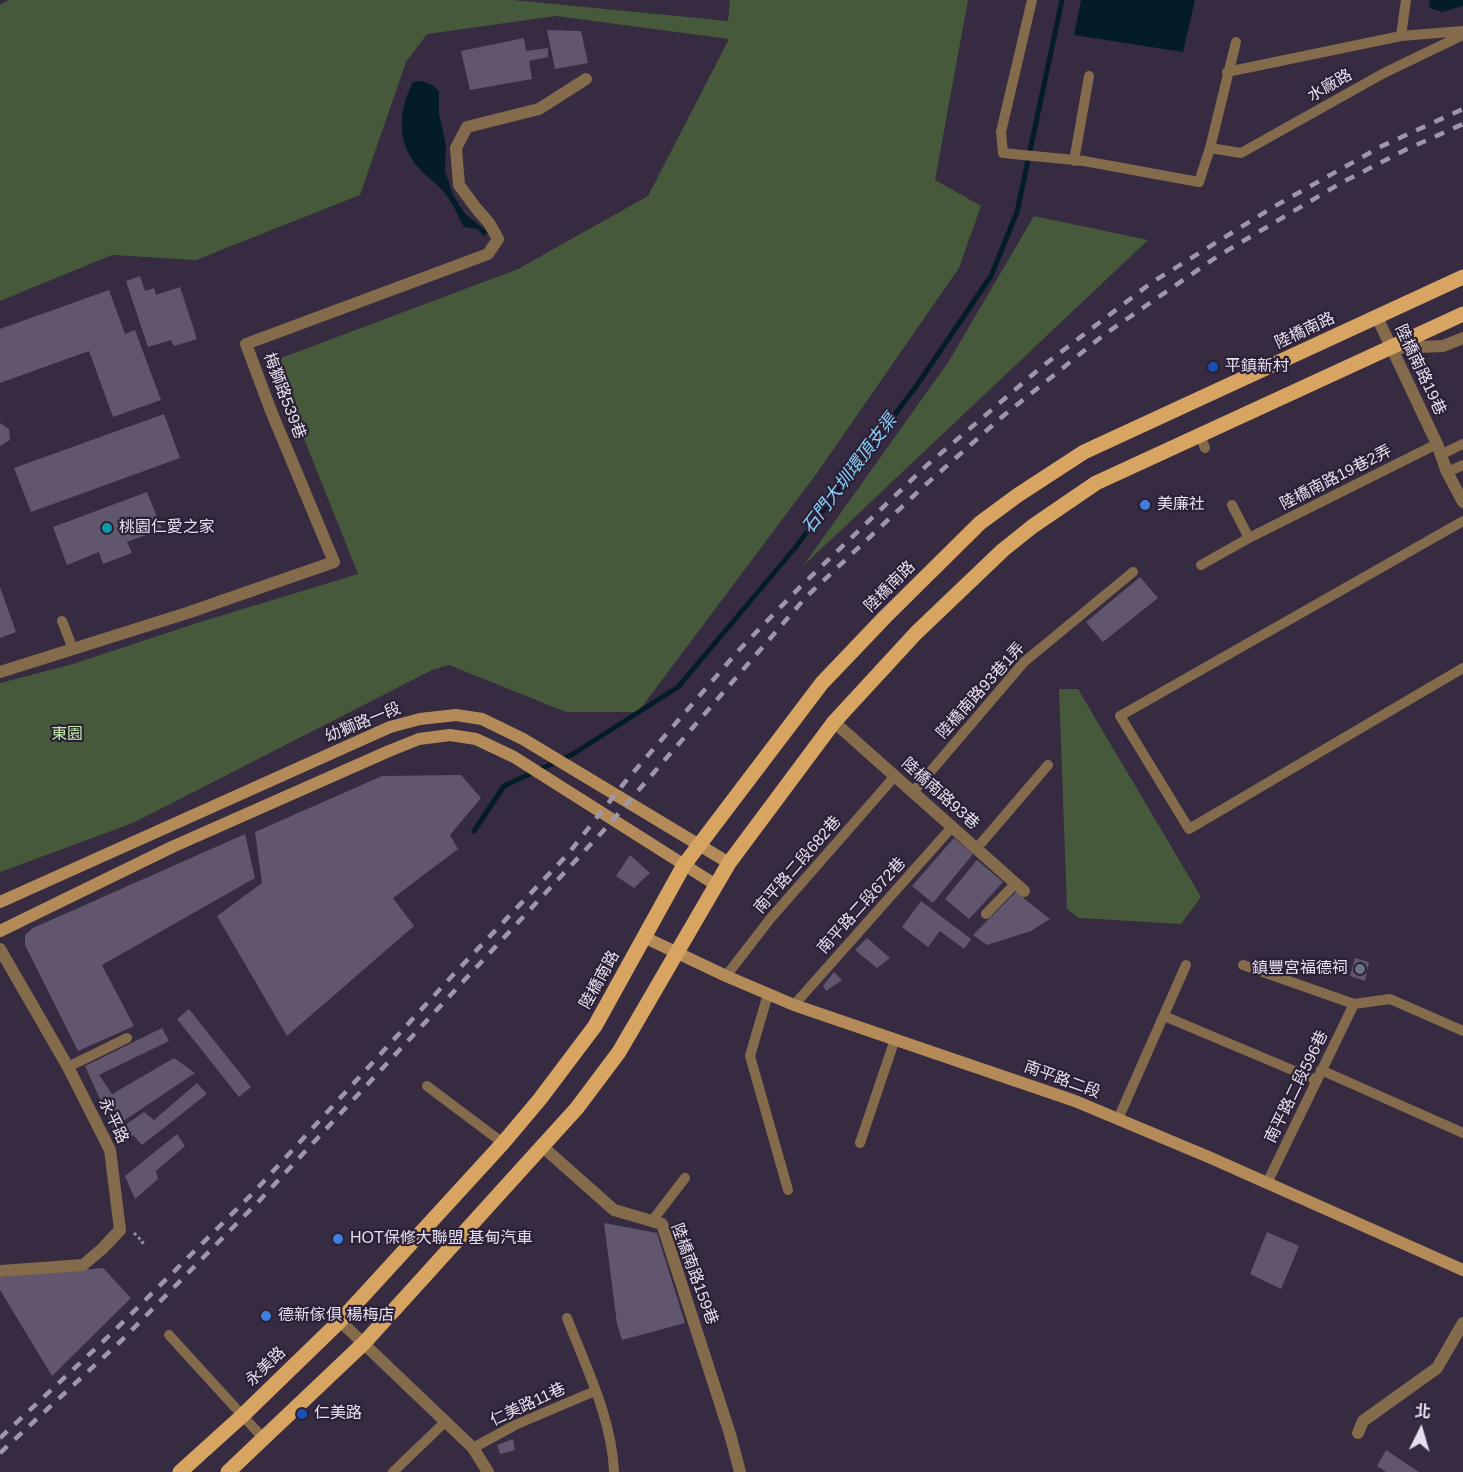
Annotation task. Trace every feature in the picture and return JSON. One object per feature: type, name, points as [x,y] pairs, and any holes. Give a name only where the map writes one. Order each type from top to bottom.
[{"type":"main road","name":"陸橋南路","points":[[519,1124],[595,1026],[684,865],[822,683],[885,616],[980,523],[1084,452],[1463,277]]},
{"type":"main road","points":[[228,1472],[364,1343],[577,1108],[618,1052],[729,863],[834,722],[916,633],[1003,550],[1032,526],[1096,483],[1202,442],[1463,314]]},
{"type":"main road","name":"永美路","points":[[180,1472],[242,1416],[340,1321],[519,1124]]},
{"type":"street","name":"梅獅路539巷","points":[[0,672],[187,613],[334,562],[271,411],[246,344],[488,254],[498,239],[489,223],[459,185],[456,148],[467,127],[539,109],[586,79]]},
{"type":"street","name":"陸橋南路19巷","points":[[1377,317],[1447,472],[1463,502]]},
{"type":"street","points":[[1390,348],[1443,346],[1463,338]]},
{"type":"street","name":"幼獅路一段","points":[[0,902],[390,726],[420,719],[456,715],[482,719],[523,739],[729,863]]},
{"type":"street","name":"陸橋南路93巷","points":[[834,722],[1020,887]]},
{"type":"street","points":[[0,931],[172,847],[389,751],[418,739],[450,735],[476,739],[514,757],[716,885]]},
{"type":"street","name":"南平路二段","points":[[644,937],[794,1005],[1075,1101],[1268,1183],[1463,1270]]},
{"type":"street","name":"永平路","points":[[0,949],[68,1067],[110,1150],[120,1230],[83,1265],[0,1271]]},
{"type":"street","name":"陸橋南路159巷","points":[[543,1147],[614,1210],[662,1224],[730,1434],[740,1472]]},
{"type":"street","points":[[340,1321],[473,1448],[488,1472]]},
{"type":"street","points":[[1358,1433],[1363,1421],[1437,1368],[1463,1323]]},
{"type":"lane","points":[[1032,0],[1001,132],[1003,153],[1074,160],[1199,182],[1210,148],[1236,42]]},
{"type":"lane","points":[[1401,36],[1406,0]]},
{"type":"lane","points":[[1227,72],[1401,36],[1463,33]]},
{"type":"lane","name":"水廠路","points":[[1210,148],[1241,153],[1384,73],[1463,33]]},
{"type":"lane","points":[[1074,160],[1089,76]]},
{"type":"lane","name":"陸橋南路19巷2弄","points":[[1201,565],[1249,538],[1438,450],[1463,444]]},
{"type":"lane","points":[[1447,472],[1463,465]]},
{"type":"lane","points":[[1232,505],[1249,538]]},
{"type":"lane","points":[[1463,521],[1120,716],[1189,829],[1463,668]]},
{"type":"lane","name":"陸橋南路93巷1弄","points":[[913,792],[1024,662],[1133,572]]},
{"type":"lane","points":[[62,621],[73,649]]},
{"type":"lane","points":[[977,848],[1048,765]]},
{"type":"lane","name":"南平路二段682巷","points":[[726,976],[770,919],[895,776]]},
{"type":"lane","name":"南平路二段672巷","points":[[794,1005],[952,827]]},
{"type":"lane","points":[[986,914],[1020,887]]},
{"type":"lane","points":[[1118,1119],[1186,965]]},
{"type":"lane","points":[[1243,965],[1354,1004],[1390,999],[1463,1030]]},
{"type":"lane","points":[[768,994],[750,1056],[788,1190]]},
{"type":"lane","name":"南平路二段596巷","points":[[1268,1183],[1354,1004]]},
{"type":"lane","points":[[1164,1016],[1463,1133]]},
{"type":"lane","points":[[68,1067],[126,1038]]},
{"type":"lane","points":[[860,1143],[895,1039]]},
{"type":"lane","points":[[427,1086],[503,1143]]},
{"type":"lane","points":[[652,1221],[685,1178]]},
{"type":"lane","points":[[567,1318],[595,1391],[613,1447],[614,1472]]},
{"type":"lane","points":[[169,1335],[263,1438]]},
{"type":"lane","name":"仁美路11巷","points":[[473,1448],[515,1425],[595,1391]]},
{"type":"lane","points":[[393,1472],[446,1421]]},
{"type":"path","points":[[127,1226],[143,1242],[140,1245]]},
{"type":"green space","name":"東園","points":[[9,0],[513,0],[728,21],[730,0],[968,0],[935,180],[981,206],[959,268],[817,473],[638,712],[566,712],[449,665],[432,670],[133,823],[0,872],[0,683],[73,664],[358,574],[273,361],[518,269],[648,196],[729,39],[556,16],[427,34],[406,62],[360,195],[196,260],[112,255],[0,301],[0,5]]},
{"type":"green space","points":[[1034,216],[1148,240],[803,566],[949,361]]},
{"type":"green space","points":[[1059,689],[1078,689],[1201,897],[1181,924],[1079,918],[1067,909]]},
{"type":"water","points":[[1081,0],[1195,0],[1183,52],[1074,35]]},
{"type":"water","points":[[1429,0],[1463,0],[1463,6],[1442,12],[1430,8]]},
{"type":"water","points":[[422,81],[439,91],[439,114],[446,145],[445,171],[453,195],[465,214],[488,232],[484,236],[477,229],[464,227],[446,195],[416,165],[405,145],[402,124],[405,103],[413,82]]},
{"type":"building","points":[[547,30],[581,31],[588,63],[555,69]]},
{"type":"building","points":[[524,38],[526,51],[548,48],[548,57],[529,61],[532,79],[470,90],[461,51]]},
{"type":"building","points":[[140,276],[145,291],[154,288],[156,295],[180,287],[197,339],[174,346],[171,340],[148,347],[126,281]]},
{"type":"building","points":[[109,290],[125,334],[135,330],[161,400],[113,417],[89,351],[0,383],[0,329]]},
{"type":"building","points":[[164,414],[180,458],[31,512],[14,468]]},
{"type":"building","points":[[0,423],[9,429],[10,440],[0,446]]},
{"type":"building","name":"桃園仁愛之家","points":[[147,492],[162,529],[127,542],[132,553],[103,564],[99,552],[67,565],[53,527]]},
{"type":"building","points":[[1140,577],[1158,598],[1103,642],[1086,622]]},
{"type":"building","points":[[0,587],[16,632],[0,638]]},
{"type":"building","points":[[461,775],[481,798],[450,835],[458,849],[393,898],[414,926],[287,1036],[217,916],[262,883],[255,832],[382,776]]},
{"type":"building","points":[[245,834],[255,878],[102,965],[134,1026],[78,1051],[25,945],[25,935],[33,928]]},
{"type":"building","points":[[954,838],[973,854],[933,903],[912,886]]},
{"type":"building","points":[[630,855],[650,873],[634,888],[616,876]]},
{"type":"building","points":[[977,860],[1003,882],[969,919],[945,899]]},
{"type":"building","points":[[1016,892],[1050,919],[1031,931],[987,945],[973,935]]},
{"type":"building","points":[[921,901],[971,939],[964,949],[940,931],[928,947],[902,927]]},
{"type":"building","points":[[867,938],[890,958],[877,968],[855,950]]},
{"type":"building","name":"鎮豐宮福德祠","points":[[1355,958],[1369,962],[1365,981],[1350,976]]},
{"type":"building","points":[[834,972],[842,980],[826,991],[823,986]]},
{"type":"building","points":[[189,1009],[251,1087],[239,1097],[177,1019]]},
{"type":"building","points":[[162,1028],[169,1041],[99,1075],[112,1094],[174,1058],[195,1073],[113,1128],[85,1066]]},
{"type":"building","points":[[197,1083],[207,1094],[142,1145],[133,1135],[123,1144],[114,1133],[144,1112],[154,1120]]},
{"type":"building","points":[[177,1134],[185,1146],[156,1171],[158,1179],[135,1199],[125,1176]]},
{"type":"building","points":[[604,1223],[657,1233],[685,1323],[622,1340],[617,1324]]},
{"type":"building","points":[[1267,1232],[1299,1246],[1281,1289],[1250,1274]]},
{"type":"building","points":[[103,1268],[131,1298],[52,1376],[0,1290],[0,1277]]},
{"type":"building","points":[[513,1439],[515,1450],[500,1454],[497,1445]]},
{"type":"building","points":[[1386,1450],[1419,1472],[1386,1472],[1377,1466]]},
{"type":"waterway","name":"石門大圳環頂支渠","points":[[474,831],[504,786],[573,754],[678,687],[795,548],[917,385],[991,276],[1017,212],[1062,0]]},
{"type":"railway","points":[[0,1438],[112,1333],[254,1192],[452,976],[568,854],[625,782],[739,650],[800,587],[926,466],[1044,365],[1151,283],[1275,206],[1382,146],[1463,109]]},
{"type":"railway","points":[[0,1453],[122,1340],[260,1200],[604,830],[806,597],[923,487],[1003,416],[1105,334],[1218,256],[1341,183],[1405,150],[1463,124]]},
{"type":"place","name":"平鎮新村","points":[[1213,367]]},
{"type":"place","name":"美廉社","points":[[1145,505]]},
{"type":"place","name":"桃園仁愛之家","points":[[107,528]]},
{"type":"place","name":"鎮豐宮福德祠","points":[[1360,969]]},
{"type":"place","name":"HOT保修大聯盟 基甸汽車","points":[[338,1239]]},
{"type":"place","name":"德新傢俱 楊梅店","points":[[266,1316]]},
{"type":"place","name":"仁美路","points":[[302,1414]]}]
